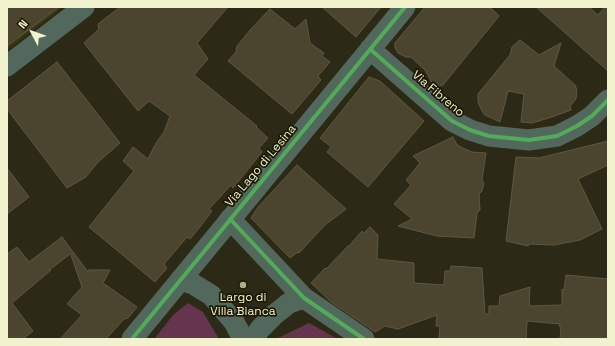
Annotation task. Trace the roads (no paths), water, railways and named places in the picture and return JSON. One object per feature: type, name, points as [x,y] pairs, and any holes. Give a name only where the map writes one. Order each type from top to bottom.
[{"type":"street","points":[[7,66],[84,7]]},
{"type":"street","name":"Via Lago di Lesina","points":[[132,339],[405,7]]},
{"type":"street","name":"Via Fibreno","points":[[370,50],[452,121],[470,130],[489,136],[529,140],[557,136],[581,124],[592,116],[608,100]]},
{"type":"street","points":[[230,219],[304,298],[364,339]]},
{"type":"street","points":[[180,280],[192,284],[211,295],[234,322],[243,339]]},
{"type":"street","points":[[253,339],[260,328],[274,314],[290,303],[304,298]]},
{"type":"place","name":"Largo di Villa Bianca","points":[[243,285]]}]
